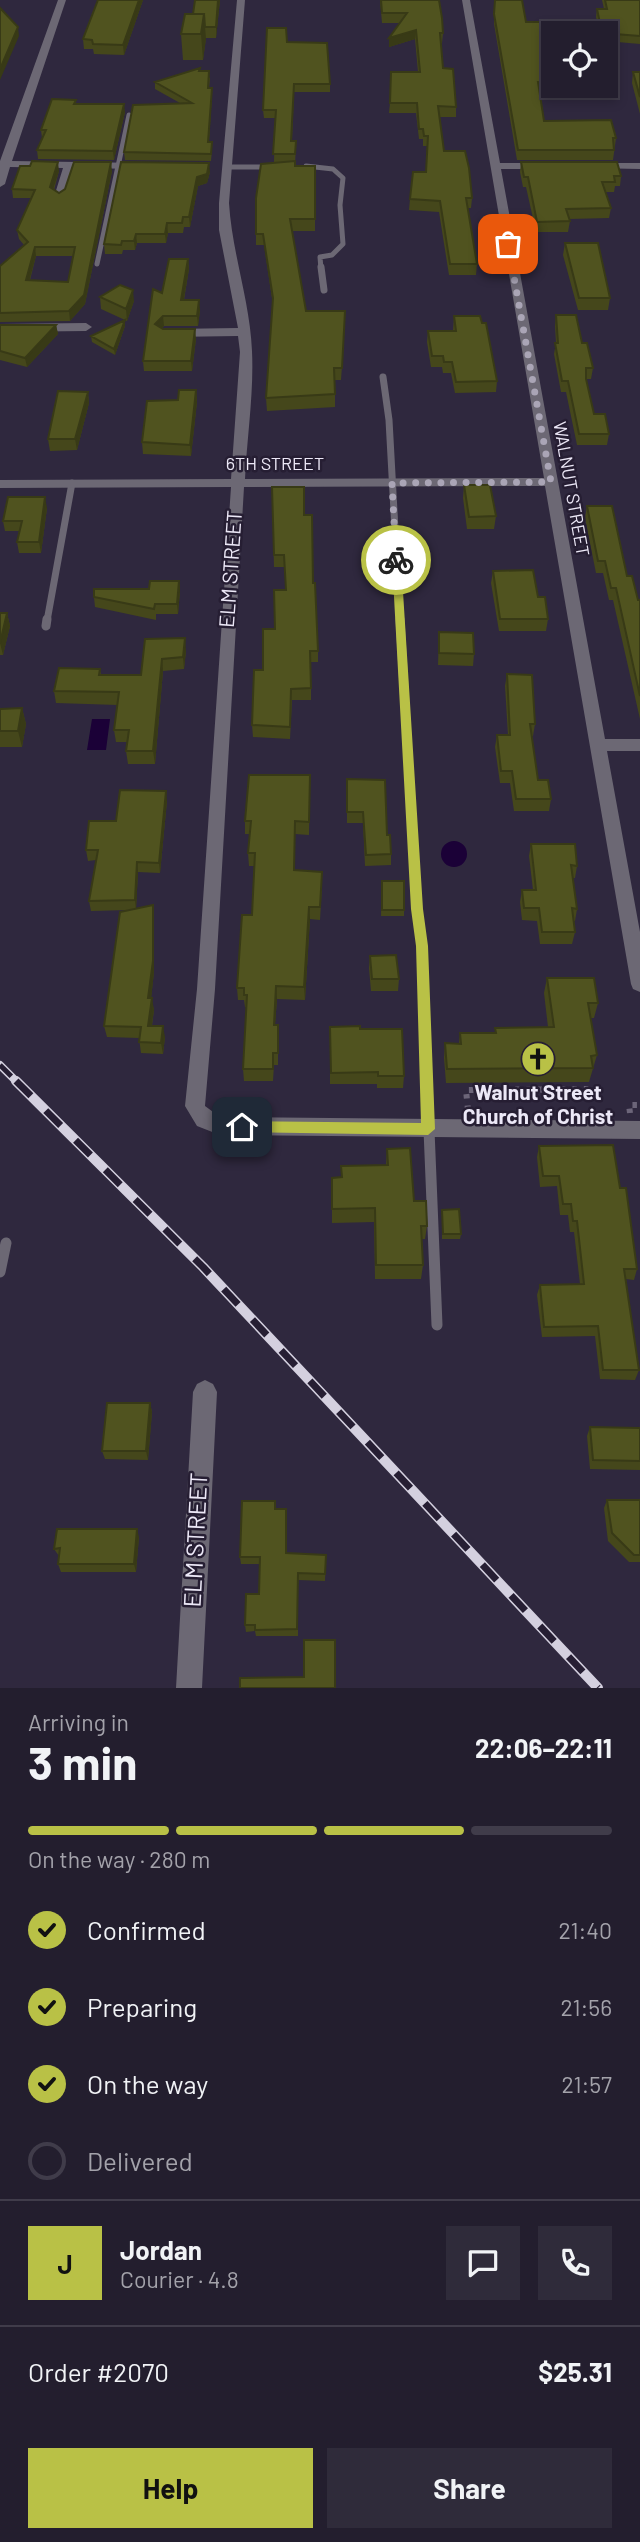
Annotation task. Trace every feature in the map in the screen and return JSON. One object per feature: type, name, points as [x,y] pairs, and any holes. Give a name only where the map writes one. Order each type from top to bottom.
[{"type":"street","points":[[0,184],[3,164],[62,0]]},
{"type":"street","name":"ELM STREET","points":[[241,0],[222,167],[225,230],[246,352],[206,989],[195,1105],[199,1115],[209,1123],[219,1126],[428,1129]]},
{"type":"street","name":"WALNUT STREET","points":[[466,0],[640,984]]},
{"type":"street","points":[[3,164],[150,166]]},
{"type":"street","points":[[59,197],[69,165]]},
{"type":"street","points":[[494,166],[559,166]]},
{"type":"street","points":[[584,166],[640,166]]},
{"type":"street","points":[[0,328],[86,327]]},
{"type":"street","points":[[164,333],[244,332]]},
{"type":"street","name":"6TH STREET","points":[[0,484],[551,482]]},
{"type":"street","points":[[597,745],[640,745]]},
{"type":"street","points":[[428,1129],[640,1130]]},
{"type":"street","name":"ELM STREET","points":[[189,1688],[205,1392]]},
{"type":"lane","points":[[97,264],[116,165],[129,115]]},
{"type":"lane","points":[[293,166],[327,167],[339,171],[343,178],[340,205],[343,244],[332,254],[320,257],[324,290]]},
{"type":"lane","points":[[222,167],[281,167]]},
{"type":"lane","points":[[383,377],[392,483],[417,909],[422,946],[437,1325]]},
{"type":"lane","points":[[46,626],[72,483]]},
{"type":"lane","points":[[0,1272],[6,1243]]},
{"type":"path","points":[[470,1130],[466,1090],[593,1089]]},
{"type":"path","points":[[629,1105],[640,1105]]},
{"type":"shaded area","points":[[92,719],[110,719],[106,750],[87,750]]},
{"type":"shaded area","points":[[454,841],[463,845],[467,854],[463,863],[454,867],[445,863],[441,854],[445,845]]},
{"type":"building","points":[[98,0],[139,0],[123,45],[93,44],[92,40],[83,39]]},
{"type":"building","points":[[195,0],[218,0],[216,27],[205,27],[204,14],[193,14]]},
{"type":"building","points":[[381,0],[439,0],[443,68],[453,69],[456,107],[438,106],[444,151],[465,151],[472,198],[466,198],[477,264],[450,264],[440,201],[410,199],[413,172],[426,172],[428,136],[424,136],[423,129],[419,129],[417,103],[390,103],[391,72],[420,72],[416,30],[389,38],[407,13],[382,13]]},
{"type":"building","points":[[495,0],[522,0],[526,22],[540,22],[541,82],[538,82],[544,121],[611,120],[616,138],[613,138],[614,150],[518,150],[494,14]]},
{"type":"building","points":[[605,0],[640,0],[640,36],[618,34],[618,21],[600,21],[597,9],[607,9]]},
{"type":"building","points":[[0,8],[18,27],[0,69]]},
{"type":"building","points":[[185,14],[204,14],[201,34],[181,34]]},
{"type":"building","points":[[267,28],[286,28],[287,42],[327,43],[330,84],[294,84],[291,141],[296,141],[295,154],[273,154],[276,110],[263,110]]},
{"type":"building","points":[[200,68],[199,71],[209,71],[208,88],[212,88],[208,142],[212,142],[211,154],[124,152],[133,105],[192,103],[155,82]]},
{"type":"building","points":[[633,72],[640,72],[640,97]]},
{"type":"building","points":[[52,99],[76,100],[74,104],[124,104],[113,151],[37,150],[46,130],[41,130]]},
{"type":"building","points":[[32,161],[58,162],[50,187],[59,193],[65,189],[74,162],[111,162],[84,295],[69,311],[0,313],[0,266],[28,242],[17,230],[35,190],[12,189],[20,166],[30,166]],"holes":[[[35,247],[75,247],[68,282],[26,280]]]},
{"type":"building","points":[[295,161],[295,166],[315,166],[315,219],[290,219],[306,311],[345,311],[342,368],[334,368],[335,394],[266,398],[273,298],[263,234],[256,234],[256,198],[261,164]]},
{"type":"building","points":[[121,162],[209,163],[207,174],[197,177],[189,217],[183,217],[182,223],[167,223],[165,234],[136,234],[134,241],[122,241],[121,245],[104,244]]},
{"type":"building","points":[[521,162],[617,162],[621,176],[614,176],[615,182],[602,182],[611,208],[566,209],[570,221],[537,222],[528,177],[524,177]]},
{"type":"building","points":[[565,243],[598,243],[610,298],[579,298]]},
{"type":"building","points":[[169,259],[188,259],[181,300],[199,300],[197,316],[163,316],[155,324],[163,329],[195,329],[191,361],[143,361],[153,289],[162,293]]},
{"type":"building","points":[[120,285],[133,290],[126,309],[100,297]]},
{"type":"building","points":[[556,315],[576,315],[582,343],[587,343],[593,368],[586,368],[586,379],[594,414],[605,414],[609,434],[579,434],[568,381],[562,381],[555,343],[558,343]]},
{"type":"building","points":[[454,316],[480,316],[482,323],[486,323],[497,381],[456,382],[452,362],[444,362],[443,356],[432,356],[428,331],[456,331]]},
{"type":"building","points":[[125,320],[114,349],[91,336]]},
{"type":"building","points":[[0,325],[56,325],[25,358],[0,351]]},
{"type":"building","points":[[179,390],[196,390],[190,445],[142,442],[147,401],[178,400]]},
{"type":"building","points":[[58,391],[88,392],[75,439],[48,439]]},
{"type":"building","points":[[464,485],[490,485],[496,516],[469,517]]},
{"type":"building","points":[[272,487],[304,487],[304,515],[312,515],[318,651],[310,651],[311,688],[291,689],[290,727],[252,725],[254,670],[263,670],[263,629],[275,629],[274,590],[286,590],[284,555],[274,555]]},
{"type":"building","points":[[8,497],[45,497],[39,542],[17,542],[22,521],[3,521]]},
{"type":"building","points":[[587,506],[612,506],[627,576],[632,576],[640,600],[640,696],[616,588],[611,588],[605,561],[598,561]]},
{"type":"building","points":[[533,570],[538,597],[545,597],[548,619],[500,619],[493,571]]},
{"type":"building","points":[[150,581],[179,581],[177,604],[155,604],[154,609],[94,597],[94,589],[149,589]]},
{"type":"building","points":[[0,613],[7,613],[0,643]]},
{"type":"building","points":[[439,632],[473,633],[474,654],[439,653]]},
{"type":"building","points":[[185,638],[183,657],[162,659],[153,751],[126,751],[129,730],[114,730],[119,692],[54,691],[59,668],[100,669],[99,675],[141,675],[145,639]]},
{"type":"building","points":[[507,674],[532,675],[535,724],[530,724],[538,780],[548,780],[551,799],[516,799],[512,771],[501,771],[497,735],[510,735]]},
{"type":"building","points":[[22,708],[18,731],[0,731],[0,709]]},
{"type":"building","points":[[249,775],[310,775],[309,822],[295,821],[294,870],[322,872],[320,907],[309,907],[304,987],[276,986],[274,1025],[278,1025],[278,1053],[273,1053],[273,1069],[243,1069],[247,995],[244,995],[244,988],[237,988],[242,915],[252,915],[255,853],[248,853],[251,821],[245,821]]},
{"type":"building","points":[[347,779],[385,780],[387,835],[390,835],[391,854],[366,855],[363,812],[347,812]]},
{"type":"building","points":[[120,790],[166,791],[159,863],[137,862],[135,900],[89,901],[98,850],[86,850],[89,821],[116,821]]},
{"type":"building","points":[[531,844],[575,844],[577,866],[571,865],[577,909],[572,908],[575,932],[542,932],[539,908],[524,908],[522,890],[536,890]]},
{"type":"building","points":[[382,881],[404,881],[404,910],[382,910]]},
{"type":"building","points":[[153,905],[153,961],[148,998],[152,998],[148,1026],[163,1026],[161,1043],[139,1042],[141,1027],[104,1026],[120,912]]},
{"type":"building","points":[[396,955],[399,979],[372,979],[370,956]]},
{"type":"building","points":[[547,978],[594,978],[598,1003],[588,1003],[597,1055],[591,1056],[593,1068],[447,1069],[445,1043],[461,1044],[460,1033],[496,1033],[495,1028],[554,1027]]},
{"type":"building","points":[[360,1026],[360,1029],[402,1029],[404,1076],[378,1076],[378,1072],[331,1073],[330,1027]]},
{"type":"building","points":[[613,1145],[620,1188],[626,1188],[637,1269],[624,1269],[639,1370],[603,1370],[598,1326],[544,1327],[540,1285],[584,1284],[577,1221],[573,1221],[571,1204],[563,1204],[559,1176],[543,1176],[539,1146]]},
{"type":"building","points":[[410,1148],[414,1201],[426,1201],[427,1226],[421,1226],[423,1265],[376,1265],[375,1208],[332,1209],[332,1178],[342,1177],[341,1166],[388,1165],[387,1149]]},
{"type":"building","points":[[459,1209],[461,1234],[443,1234],[442,1210]]},
{"type":"building","points":[[107,1403],[150,1403],[146,1451],[102,1451]]},
{"type":"building","points":[[590,1427],[640,1428],[640,1461],[593,1460]]},
{"type":"building","points":[[607,1500],[640,1500],[640,1555],[634,1555],[612,1533]]},
{"type":"building","points":[[242,1501],[275,1501],[275,1509],[286,1509],[286,1553],[326,1555],[325,1574],[298,1573],[297,1629],[255,1630],[255,1625],[245,1625],[246,1594],[259,1594],[260,1557],[240,1557]]},
{"type":"building","points":[[57,1529],[137,1529],[134,1564],[58,1564],[60,1548],[54,1549]]},
{"type":"building","points":[[304,1640],[335,1640],[335,1688],[240,1688],[240,1678],[304,1677]]},
{"type":"railway","points":[[0,1065],[16,1081]]},
{"type":"railway","points":[[16,1081],[203,1267],[598,1688]]},
{"type":"way so far","points":[[396,560],[392,483],[551,482],[508,244]]},
{"type":"place","name":"Walnut Street Church of Christ","points":[[538,1059]]},
{"type":"route","points":[[242,1127],[428,1129],[422,946],[417,909],[396,560]]}]
